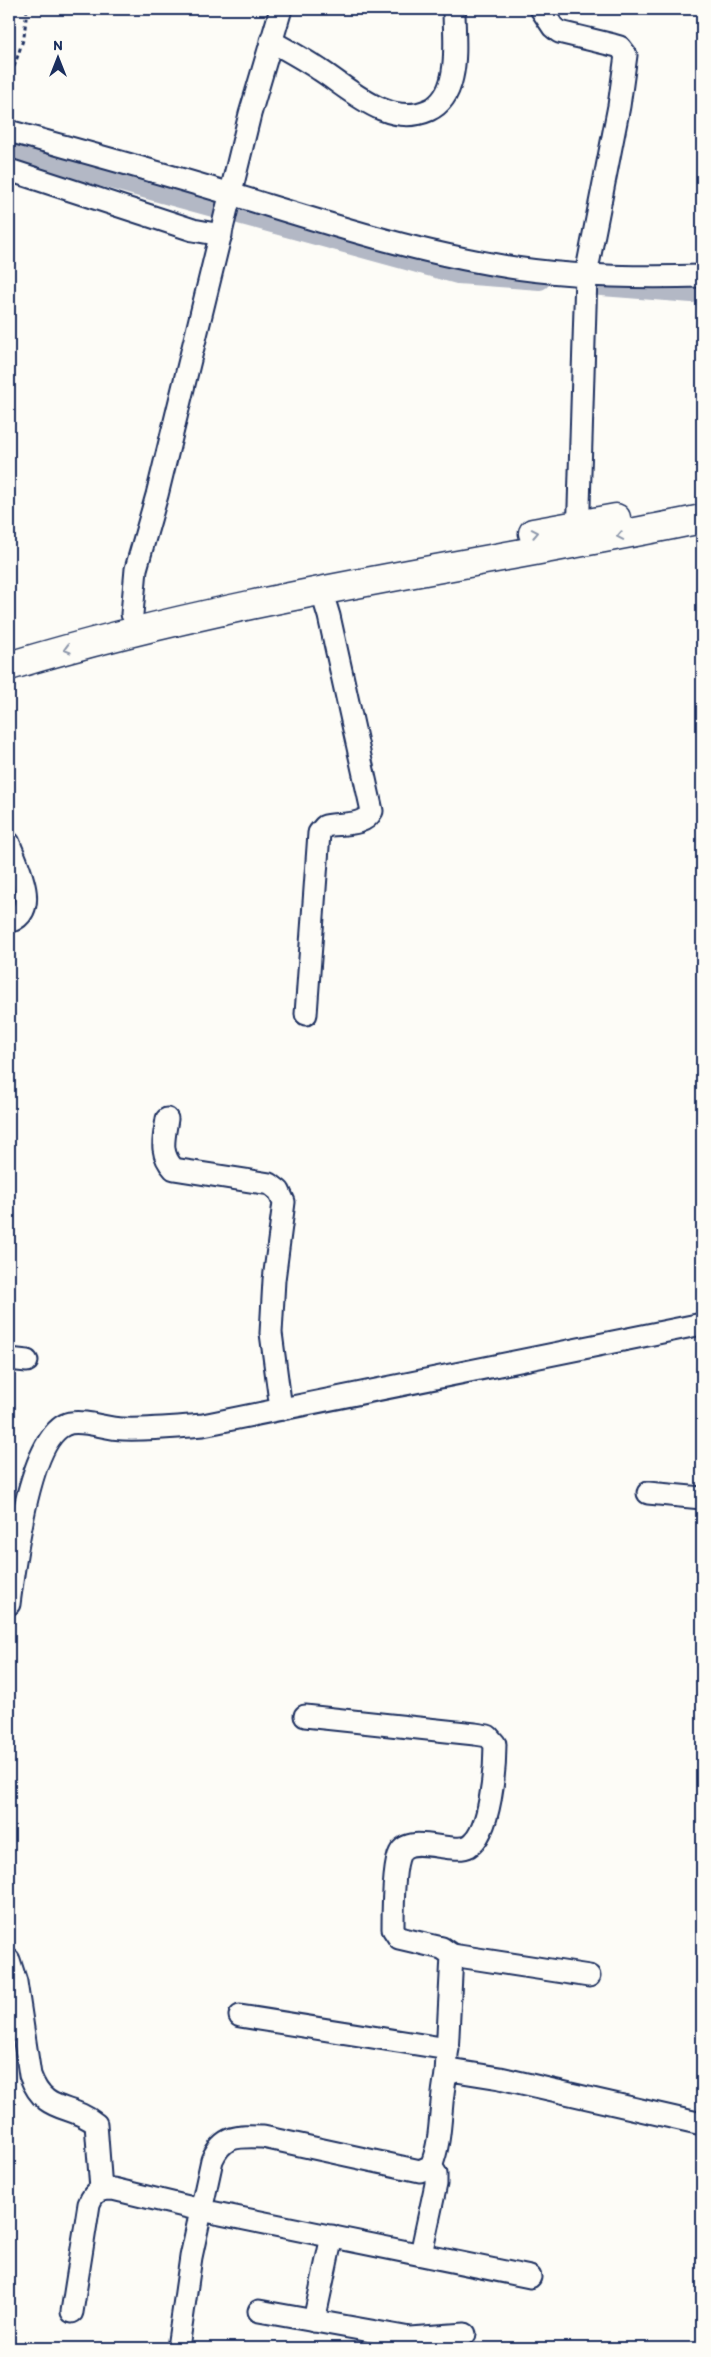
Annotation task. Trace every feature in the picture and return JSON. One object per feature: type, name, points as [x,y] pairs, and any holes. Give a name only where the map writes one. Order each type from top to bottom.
[{"type":"highway","points":[[9,666],[122,634],[578,534],[702,503]]},
{"type":"highway","points":[[9,647],[132,614],[322,573],[578,534],[702,519]]},
{"type":"street","points":[[132,614],[136,568],[157,495],[231,195],[281,9]]},
{"type":"street","points":[[271,41],[308,62],[376,106],[394,114],[421,114],[442,100],[452,77],[454,9]]},
{"type":"street","points":[[541,9],[559,32],[613,45],[620,48],[626,55],[620,98],[586,275],[578,534]]},
{"type":"street","points":[[9,131],[336,227],[438,254],[504,267],[586,275],[702,276]]},
{"type":"street","points":[[9,170],[193,230],[221,235]]},
{"type":"street","points":[[306,1014],[319,833],[325,826],[361,822],[369,818],[372,811],[331,623],[320,590]]},
{"type":"street","points":[[9,843],[26,898],[25,908],[20,917],[9,922]]},
{"type":"street","points":[[167,1119],[163,1150],[166,1160],[174,1169],[270,1184],[279,1191],[284,1202],[274,1280],[271,1333],[281,1409]]},
{"type":"street","points":[[9,1604],[28,1493],[41,1452],[52,1434],[70,1423],[122,1430],[202,1425],[702,1324]]},
{"type":"street","points":[[648,1493],[702,1498]]},
{"type":"street","points":[[305,1716],[488,1736],[495,1744],[495,1759],[486,1821],[480,1835],[469,1846],[454,1848],[424,1844],[407,1846],[400,1852],[397,1864],[393,1929],[399,1938],[442,1948],[452,1955],[589,1976]]},
{"type":"street","points":[[178,2348],[191,2257],[212,2160],[217,2148],[226,2140],[242,2136],[280,2140],[409,2170],[420,2171],[431,2166],[436,2154],[446,2075],[452,1955]]},
{"type":"street","points":[[9,1960],[16,1982],[30,2075],[34,2087],[54,2105],[88,2118],[96,2124],[101,2189]]},
{"type":"street","points":[[240,2016],[448,2049]]},
{"type":"street","points":[[446,2075],[456,2071],[500,2078],[702,2124]]},
{"type":"street","points":[[421,2254],[436,2184],[436,2174],[431,2166]]},
{"type":"street","points":[[72,2312],[89,2204],[93,2194],[101,2189],[113,2189],[201,2210],[530,2277]]},
{"type":"street","points":[[314,2321],[332,2236]]},
{"type":"street","points":[[259,2311],[410,2338],[465,2334]]},
{"type":"path","points":[[9,82],[24,38],[27,9]]},
{"type":"waterway","points":[[9,151],[458,274],[540,280]]},
{"type":"waterway","points":[[589,285],[692,293],[702,291]]}]
